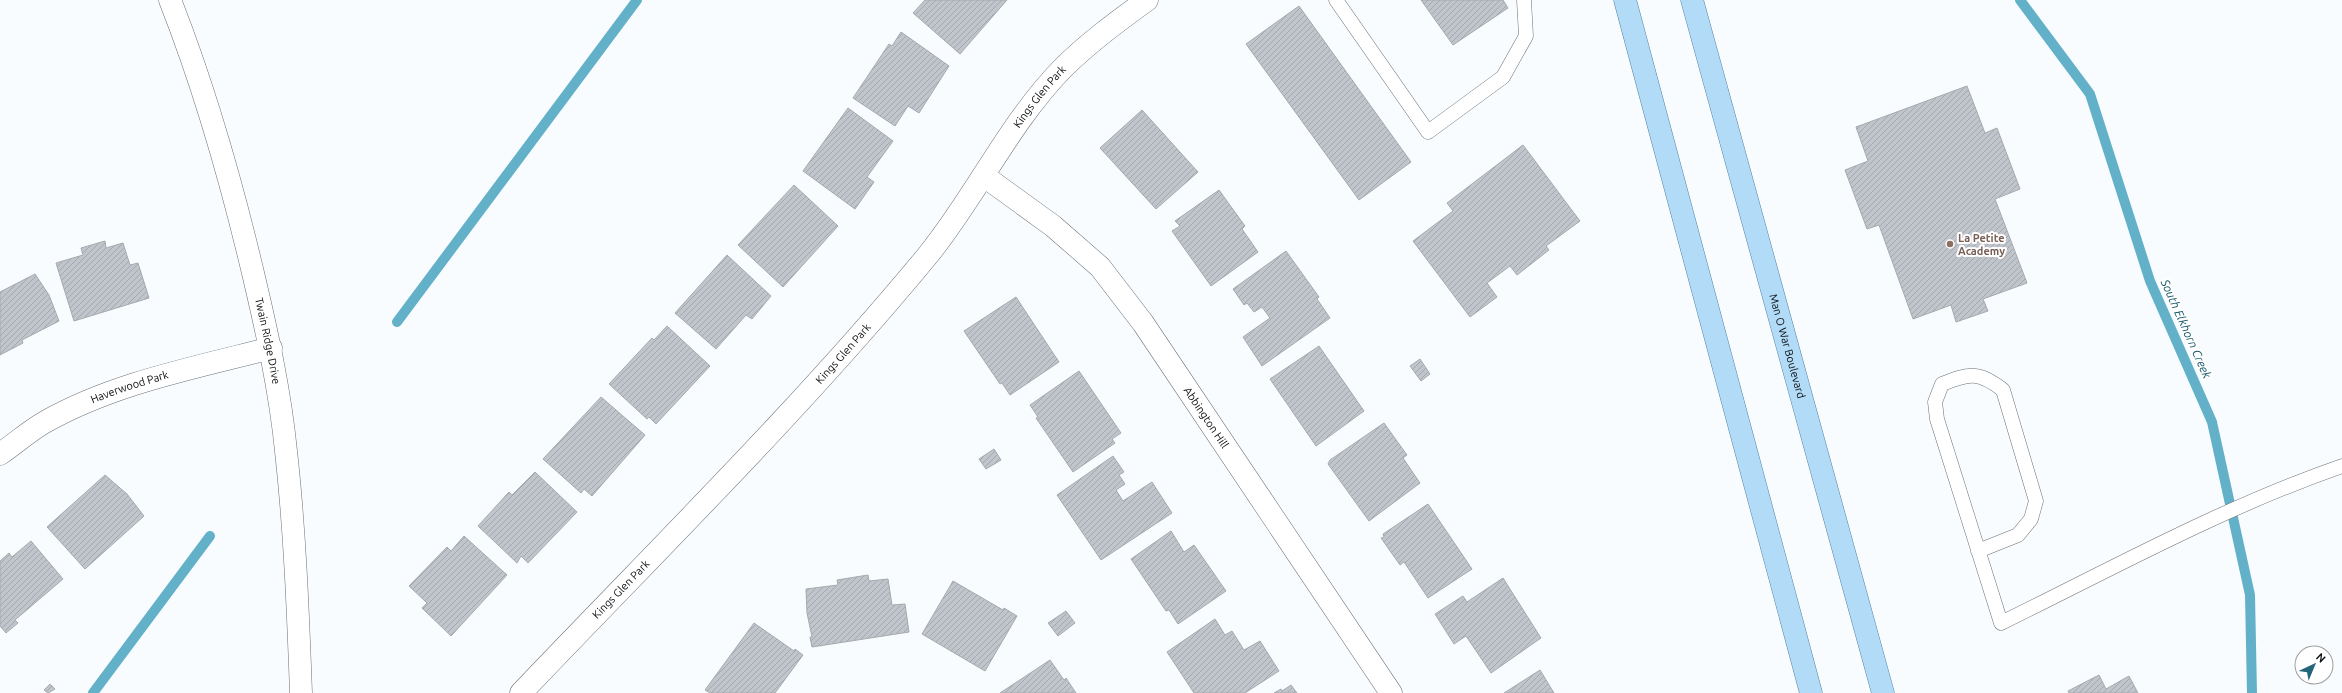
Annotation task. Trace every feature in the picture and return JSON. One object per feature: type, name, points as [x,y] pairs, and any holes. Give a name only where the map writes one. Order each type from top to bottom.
[{"type":"main road","points":[[1625,0],[1811,693]]},
{"type":"main road","name":"Man O War Boulevard","points":[[1692,0],[1883,693]]},
{"type":"street","name":"Twain Ridge Drive","points":[[170,0],[214,126],[240,220],[271,348],[286,449],[294,529],[301,693]]},
{"type":"street","name":"Kings Glen Park","points":[[521,693],[753,450],[864,328],[929,253],[984,176],[1023,117],[1062,69],[1115,22],[1147,0]]},
{"type":"street","name":"Abbington Hill","points":[[984,176],[1053,226],[1100,267],[1143,323],[1391,693]]},
{"type":"street","name":"Haverwood Park","points":[[0,454],[44,422],[97,397],[159,377],[271,348]]},
{"type":"lane","points":[[1336,0],[1428,132],[1503,77],[1526,36],[1524,0]]},
{"type":"lane","points":[[1978,551],[2018,535],[2031,519],[2036,501],[2003,390],[1980,376],[1963,375],[1942,384],[1935,402],[1937,419],[1978,551],[2001,623],[2177,536],[2293,483],[2342,466]]},
{"type":"building","points":[[925,0],[1007,0],[960,54],[913,13]]},
{"type":"building","points":[[1421,0],[1503,0],[1508,8],[1453,45]]},
{"type":"building","points":[[1299,6],[1411,162],[1359,200],[1246,44]]},
{"type":"building","points":[[901,32],[949,66],[919,113],[908,106],[895,126],[853,98],[889,44],[892,46]]},
{"type":"building","points":[[1967,86],[1985,133],[1997,128],[2020,189],[1995,199],[2027,283],[1983,299],[1988,311],[1956,322],[1951,305],[1913,319],[1879,225],[1867,229],[1845,170],[1868,161],[1856,127]]},
{"type":"building","points":[[848,108],[893,141],[867,177],[874,182],[855,209],[803,171]]},
{"type":"building","points":[[1142,110],[1198,172],[1156,209],[1100,148]]},
{"type":"building","points":[[1523,145],[1580,221],[1546,246],[1549,250],[1517,275],[1510,266],[1487,283],[1497,297],[1470,317],[1413,241],[1453,211],[1447,203]]},
{"type":"building","points":[[794,185],[838,226],[783,287],[738,245]]},
{"type":"building","points":[[1219,190],[1245,226],[1242,229],[1258,252],[1211,286],[1172,231],[1180,226],[1175,221]]},
{"type":"building","points":[[105,241],[106,248],[123,243],[130,265],[138,263],[149,298],[74,321],[56,263],[83,255],[81,248]]},
{"type":"building","points":[[1286,251],[1319,297],[1317,299],[1330,318],[1262,366],[1243,337],[1270,318],[1262,307],[1254,312],[1247,303],[1244,305],[1233,289]]},
{"type":"building","points":[[727,255],[771,296],[752,319],[746,315],[716,349],[675,313]]},
{"type":"building","points":[[35,274],[49,295],[59,321],[22,340],[23,343],[0,355],[0,292]]},
{"type":"building","points":[[1016,297],[1059,362],[1010,395],[1002,383],[1000,384],[964,331]]},
{"type":"building","points":[[667,326],[710,366],[656,424],[649,417],[647,419],[609,384],[652,338],[654,340]]},
{"type":"building","points":[[1319,346],[1364,411],[1316,446],[1270,379]]},
{"type":"building","points":[[1420,359],[1430,374],[1421,381],[1410,366]]},
{"type":"building","points":[[1079,371],[1121,433],[1112,439],[1115,443],[1073,472],[1036,418],[1038,417],[1030,405]]},
{"type":"building","points":[[601,397],[645,435],[592,496],[584,489],[581,493],[543,459]]},
{"type":"building","points":[[1384,423],[1407,455],[1403,458],[1420,483],[1369,521],[1328,464],[1330,460]]},
{"type":"building","points":[[994,449],[1001,460],[986,469],[979,459]]},
{"type":"building","points":[[1113,456],[1124,472],[1119,475],[1125,484],[1116,490],[1123,501],[1152,482],[1172,513],[1101,560],[1057,495]]},
{"type":"building","points":[[535,472],[577,512],[528,563],[521,556],[517,563],[478,526],[509,492],[512,495]]},
{"type":"building","points":[[105,475],[127,494],[144,516],[85,569],[47,527]]},
{"type":"building","points":[[1428,504],[1472,569],[1428,598],[1404,562],[1400,565],[1381,538],[1384,537],[1383,534]]},
{"type":"building","points":[[1171,531],[1184,552],[1194,545],[1226,591],[1178,624],[1169,610],[1166,611],[1131,559]]},
{"type":"building","points":[[464,536],[507,575],[451,636],[422,608],[427,603],[409,586],[447,547],[451,551]]},
{"type":"building","points":[[31,541],[63,579],[15,620],[18,623],[6,633],[0,626],[0,561],[9,553],[12,557]]},
{"type":"building","points":[[868,575],[869,581],[888,579],[892,605],[905,604],[909,632],[812,647],[810,637],[812,637],[807,613],[806,589],[838,585],[837,580]]},
{"type":"building","points":[[1503,578],[1541,638],[1491,673],[1466,636],[1454,644],[1435,614],[1463,596],[1467,602]]},
{"type":"building","points":[[953,581],[1003,610],[1004,608],[1017,616],[985,671],[922,634]]},
{"type":"building","points":[[1066,611],[1075,623],[1058,636],[1048,623]]},
{"type":"building","points":[[1215,619],[1225,635],[1232,631],[1244,650],[1260,641],[1279,671],[1245,693],[1194,693],[1167,652]]},
{"type":"building","points":[[754,623],[794,651],[795,649],[803,655],[775,693],[710,693],[705,690]]},
{"type":"building","points":[[1050,660],[1064,680],[1066,678],[1076,693],[1000,693]]},
{"type":"building","points":[[1540,670],[1554,693],[1504,693]]},
{"type":"building","points":[[2099,675],[2106,689],[2129,676],[2138,693],[2069,693],[2068,691]]},
{"type":"building","points":[[50,684],[55,689],[48,693],[44,690]]},
{"type":"building","points":[[1291,685],[1297,693],[1274,693],[1281,689],[1282,691]]},
{"type":"waterway","points":[[397,322],[637,0]]},
{"type":"waterway","name":"South Elkhorn Creek","points":[[2020,0],[2090,94],[2150,281],[2212,422],[2250,595],[2252,693]]},
{"type":"waterway","points":[[93,693],[210,536]]},
{"type":"place","name":"La Petite Academy","points":[[1950,244]]}]
